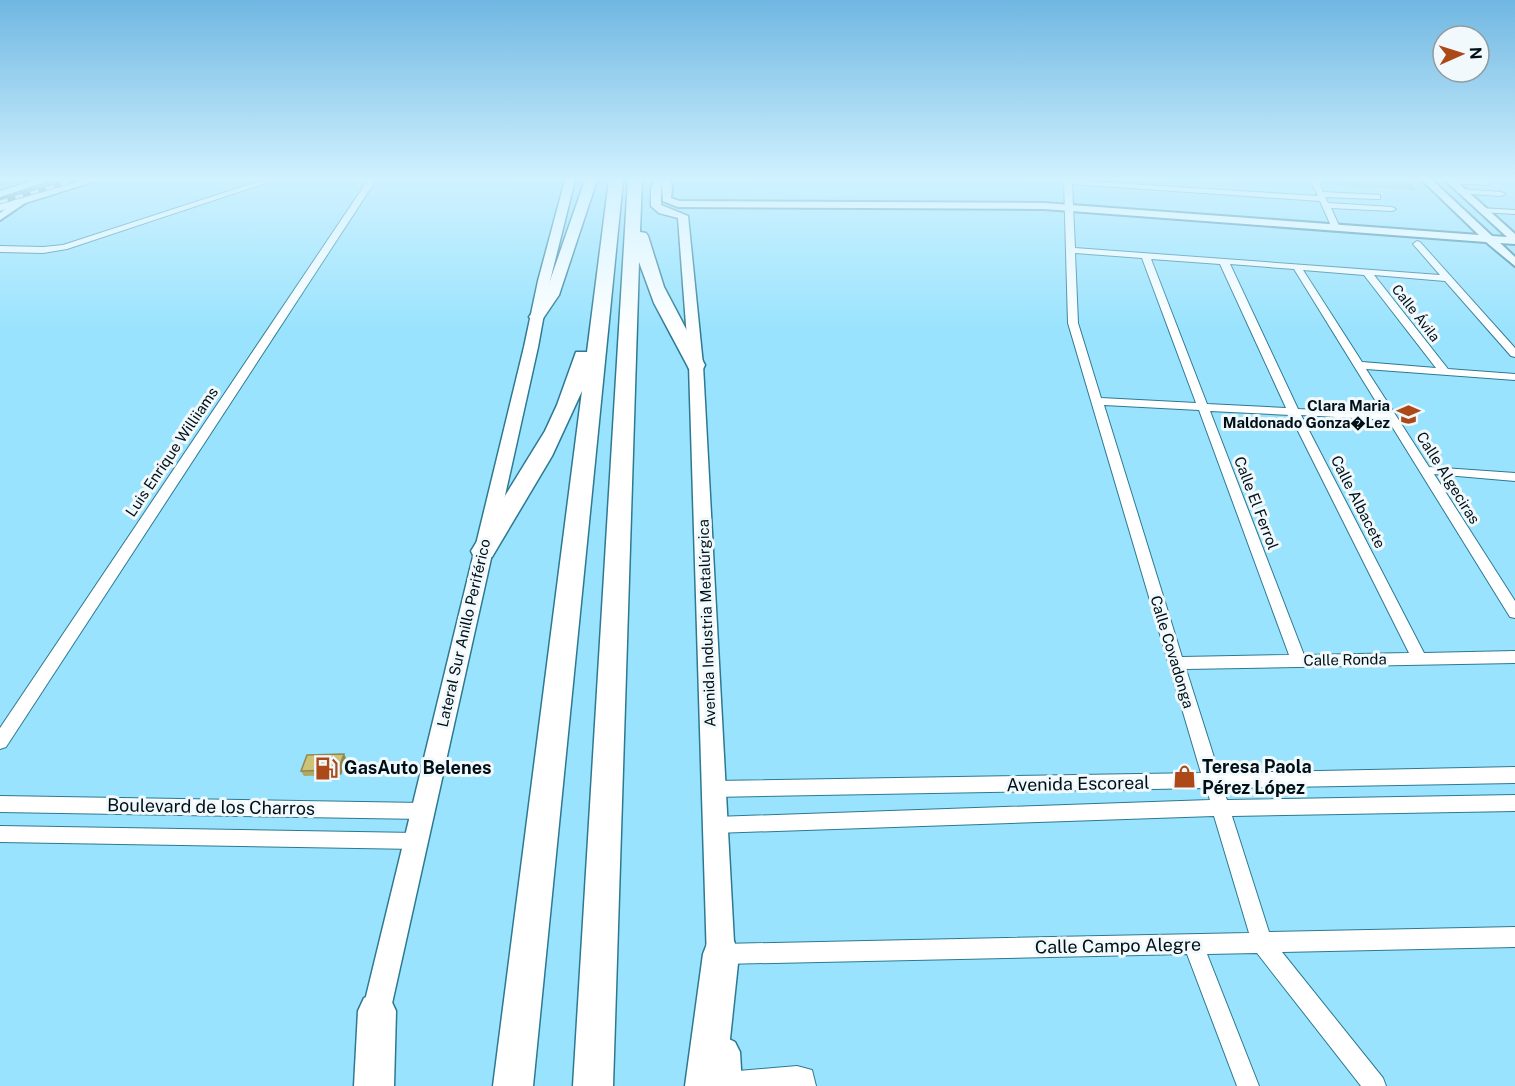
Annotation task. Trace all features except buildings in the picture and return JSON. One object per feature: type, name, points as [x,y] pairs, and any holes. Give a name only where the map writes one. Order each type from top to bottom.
[{"type":"highway","points":[[513,1086],[609,231]]},
{"type":"highway","points":[[593,1086],[632,231]]},
{"type":"highway","points":[[640,231],[644,259],[651,279],[667,314],[696,365]]},
{"type":"highway","points":[[483,551],[569,401],[581,365],[608,237]]},
{"type":"highway","points":[[720,954],[720,1085]]},
{"type":"highway","points":[[374,1086],[376,1011]]},
{"type":"main road","name":"Lateral Sur Anillo Periférico","points":[[360,1086],[557,231]]},
{"type":"main road","points":[[537,317],[552,295],[574,231]]},
{"type":"main road","name":"Avenida Industria Metalúrgica","points":[[691,231],[720,954]]},
{"type":"street","points":[[0,239],[3,249],[43,250],[64,247],[114,231]]},
{"type":"street","name":"Luis Enrique Williiams","points":[[0,742],[338,231]]},
{"type":"street","name":"Calle Covadonga","points":[[1069,231],[1073,323],[1262,943],[1375,1086]]},
{"type":"street","points":[[1267,231],[1515,251]]},
{"type":"street","points":[[1373,231],[1515,240]]},
{"type":"street","points":[[1480,231],[1515,263]]},
{"type":"street","points":[[1417,244],[1515,354]]},
{"type":"street","points":[[1070,250],[1447,278]]},
{"type":"street","name":"Calle El Ferrol","points":[[1146,256],[1201,407],[1299,661]]},
{"type":"street","name":"Calle Albacete","points":[[1224,262],[1294,412],[1419,658]]},
{"type":"street","name":"Calle Algeciras","points":[[1297,267],[1515,613]]},
{"type":"street","name":"Calle Ávila","points":[[1367,272],[1444,371]]},
{"type":"street","points":[[1359,365],[1515,377]]},
{"type":"street","points":[[1096,401],[1392,417]]},
{"type":"street","points":[[1425,470],[1515,477]]},
{"type":"street","name":"Calle Ronda","points":[[1176,663],[1515,657]]},
{"type":"street","name":"Avenida Escoreal","points":[[713,789],[1515,776]]},
{"type":"street","name":"Avenida Escoreal","points":[[715,825],[1220,808],[1515,803]]},
{"type":"street","name":"Boulevard de los Charros","points":[[0,804],[423,811]]},
{"type":"street","name":"Boulevard de los Charros","points":[[0,834],[416,841]]},
{"type":"street","name":"Calle Campo Alegre","points":[[720,954],[1515,937]]},
{"type":"street","points":[[1193,944],[1248,1086]]},
{"type":"street","points":[[720,1085],[797,1077],[804,1078],[806,1086]]},
{"type":"place","name":"Clara Maria Maldonado Gonza�Lez","points":[[1408,415]]},
{"type":"place","name":"GasAuto Belenes","points":[[326,768]]},
{"type":"place","name":"Teresa Paola Pérez López","points":[[1184,777]]}]
